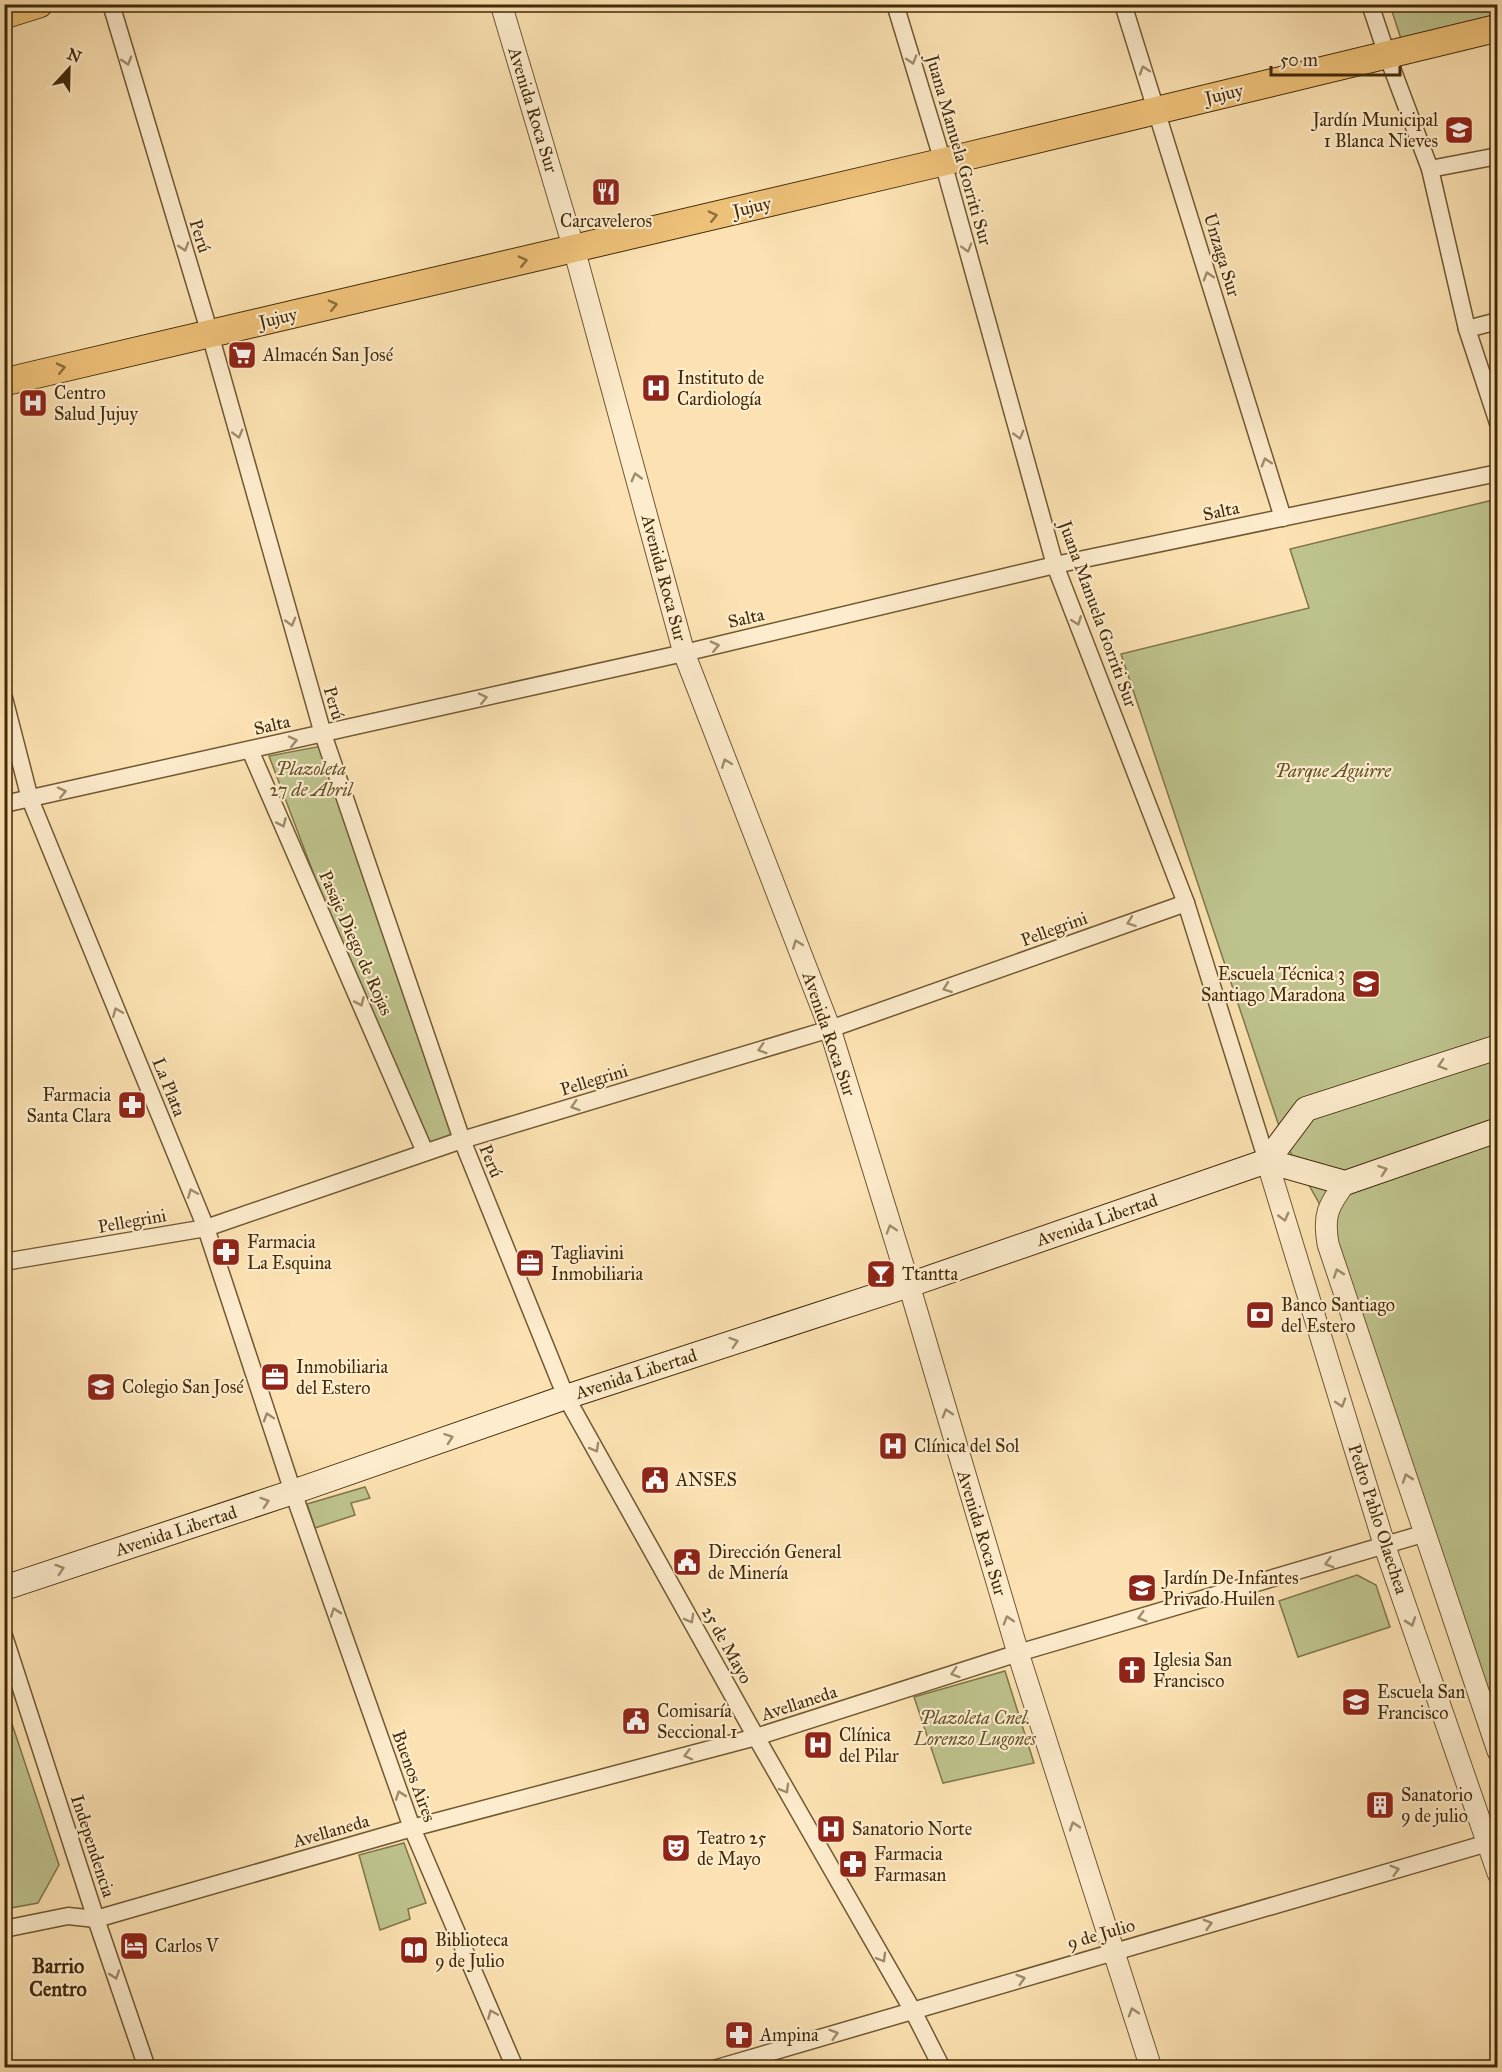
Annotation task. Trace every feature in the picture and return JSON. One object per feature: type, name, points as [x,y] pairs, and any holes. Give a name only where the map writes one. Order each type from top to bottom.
[{"type":"main road","points":[[4,15],[39,4]]},
{"type":"main road","name":"Jujuy","points":[[4,382],[943,162],[1497,28]]},
{"type":"main road","points":[[1497,1047],[1306,1109],[1267,1161],[1345,1183],[1497,1130]]},
{"type":"main road","name":"Avenida Libertad","points":[[4,1588],[293,1492],[566,1397],[909,1285],[1267,1161]]},
{"type":"street","name":"Perú","points":[[111,4],[210,334],[323,734],[462,1140],[566,1397]]},
{"type":"street","name":"Avenida Roca Sur","points":[[501,4],[574,249],[684,653],[830,1029],[1018,1653],[1151,2067]]},
{"type":"street","name":"Juana Manuela Gorriti Sur","points":[[895,4],[943,162],[1055,565],[1186,903],[1267,1161]]},
{"type":"street","name":"Unzaga Sur","points":[[1123,4],[1283,518]]},
{"type":"street","points":[[1370,4],[1430,169],[1467,329],[1497,423]]},
{"type":"street","points":[[1430,169],[1497,156]]},
{"type":"street","points":[[1467,329],[1497,321]]},
{"type":"street","name":"Salta","points":[[4,804],[684,653],[1055,565],[1497,473]]},
{"type":"street","name":"La Plata","points":[[4,698],[30,799],[206,1228],[293,1492]]},
{"type":"street","name":"Pasaje Diego de Rojas","points":[[250,750],[425,1152]]},
{"type":"street","name":"Pellegrini","points":[[4,1262],[206,1228],[462,1140],[830,1029],[1186,903]]},
{"type":"street","name":"Pedro Pablo Olaechea","points":[[1267,1161],[1385,1547],[1493,1842],[1497,1874]]},
{"type":"street","points":[[1345,1183],[1330,1203],[1327,1213],[1328,1244],[1497,1751]]},
{"type":"street","name":"25 de Mayo","points":[[566,1397],[756,1737],[913,2011],[942,2067]]},
{"type":"street","name":"Buenos Aires","points":[[293,1492],[412,1828],[515,2067]]},
{"type":"street","name":"Avellaneda","points":[[4,1929],[68,1916],[96,1919],[412,1828],[756,1737],[1018,1653],[1385,1547],[1426,1533]]},
{"type":"street","name":"Independencia","points":[[4,1636],[147,2067]]},
{"type":"street","name":"9 de Julio","points":[[717,2067],[1493,1842]]},
{"type":"green space","points":[[1390,5],[1497,5],[1497,17],[1402,42]]},
{"type":"green space","name":"Parque Aguirre","points":[[1497,499],[1497,1720],[1319,1203],[1284,1141],[1121,654],[1309,608],[1290,549]]},
{"type":"green space","name":"Plazoleta 27 de Abril","points":[[332,744],[456,1140],[418,1149],[269,756]]},
{"type":"green space","points":[[365,1487],[370,1498],[351,1503],[355,1515],[315,1528],[307,1504]]},
{"type":"green space","points":[[1357,1575],[1376,1585],[1390,1627],[1298,1657],[1279,1601]]},
{"type":"green space","name":"Plazoleta Cnel. Lorenzo Lugones","points":[[1005,1671],[1034,1763],[943,1783],[914,1697]]},
{"type":"green space","points":[[4,1700],[59,1865],[38,1903],[5,1909]]},
{"type":"green space","points":[[404,1843],[426,1903],[408,1909],[410,1919],[380,1930],[359,1855]]},
{"type":"place","name":"Jardín Municipal 1 Blanca Nieves","points":[[1459,130]]},
{"type":"place","name":"Carcaveleros","points":[[606,192]]},
{"type":"place","name":"Almacén San José","points":[[242,355]]},
{"type":"place","name":"Instituto de Cardiología","points":[[656,388]]},
{"type":"place","name":"Centro Salud Jujuy","points":[[33,403]]},
{"type":"place","name":"Escuela Técnica 3 Santiago Maradona","points":[[1366,984]]},
{"type":"place","name":"Farmacia Santa Clara","points":[[132,1105]]},
{"type":"place","name":"Farmacia La Esquina","points":[[226,1252]]},
{"type":"place","name":"Tagliavini Inmobiliaria","points":[[530,1263]]},
{"type":"place","name":"Ttantta","points":[[881,1274]]},
{"type":"place","name":"Banco Santiago del Estero","points":[[1260,1315]]},
{"type":"place","name":"Inmobiliaria del Estero","points":[[275,1377]]},
{"type":"place","name":"Colegio San José","points":[[101,1387]]},
{"type":"place","name":"Clínica del Sol","points":[[893,1446]]},
{"type":"place","name":"ANSES","points":[[655,1480]]},
{"type":"place","name":"Dirección General de Minería","points":[[687,1562]]},
{"type":"place","name":"Jardín De Infantes Privado Huilen","points":[[1142,1588]]},
{"type":"place","name":"Iglesia San Francisco","points":[[1132,1670]]},
{"type":"place","name":"Escuela San Francisco","points":[[1356,1702]]},
{"type":"place","name":"Comisaría Seccional 1","points":[[636,1721]]},
{"type":"place","name":"Clínica del Pilar","points":[[818,1745]]},
{"type":"place","name":"Sanatorio 9 de julio","points":[[1380,1805]]},
{"type":"place","name":"Sanatorio Norte","points":[[831,1829]]},
{"type":"place","name":"Teatro 25 de Mayo","points":[[676,1848]]},
{"type":"place","name":"Farmacia Farmasan","points":[[853,1864]]},
{"type":"place","name":"Carlos V","points":[[134,1946]]},
{"type":"place","name":"Biblioteca 9 de Julio","points":[[414,1950]]},
{"type":"place","name":"Ampina","points":[[739,2035]]},
{"type":"district","name":"Barrio Centro","points":[[58,1978]]}]
